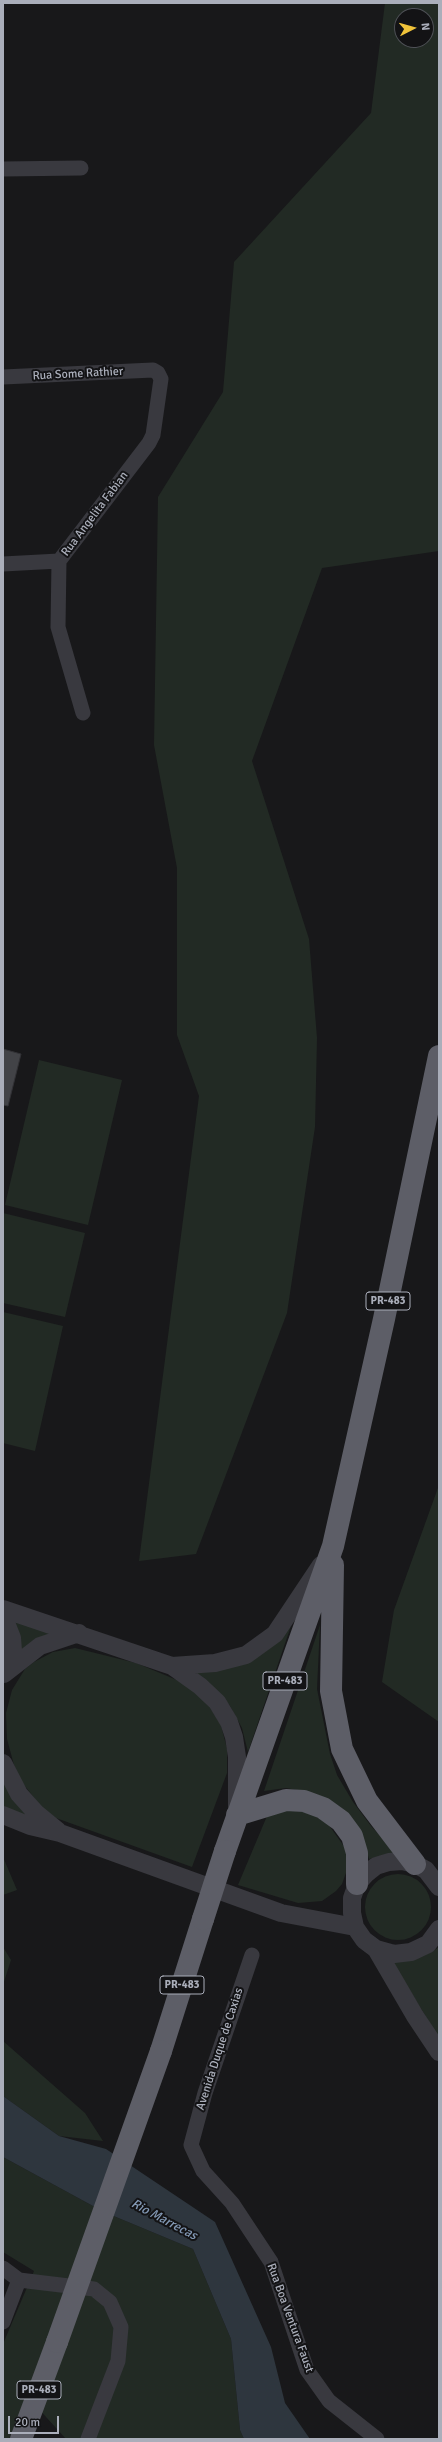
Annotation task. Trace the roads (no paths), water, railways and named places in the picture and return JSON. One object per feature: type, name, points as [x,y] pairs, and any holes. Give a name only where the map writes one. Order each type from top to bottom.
[{"type":"highway","name":"PR-483","points":[[20,2439],[57,2342],[161,2051],[237,1815],[333,1546],[435,1093],[439,1056]]},
{"type":"highway","points":[[333,1546],[331,1691],[342,1749],[367,1801],[415,1864]]},
{"type":"highway","points":[[237,1815],[286,1800],[304,1801],[323,1808],[341,1821],[352,1836],[357,1853],[357,1884]]},
{"type":"street","points":[[3,169],[81,168]]},
{"type":"street","name":"Rua Some Rathier","points":[[3,377],[153,370]]},
{"type":"street","name":"Rua Angelita Fabian","points":[[83,713],[58,627],[59,561],[149,443],[153,435],[161,379],[158,373],[153,370]]},
{"type":"street","points":[[3,564],[59,561]]},
{"type":"street","points":[[172,1666],[215,1663],[246,1655],[274,1634],[333,1546]]},
{"type":"street","points":[[3,1609],[79,1633],[172,1666],[200,1686],[217,1702],[229,1722],[237,1757],[237,1815]]},
{"type":"street","points":[[3,1615],[12,1638],[13,1651],[4,1674]]},
{"type":"street","points":[[4,1674],[40,1646],[79,1633]]},
{"type":"street","points":[[3,1763],[20,1794],[36,1813],[60,1832]]},
{"type":"street","points":[[3,1815],[30,1826],[60,1832],[281,1913],[355,1927]]},
{"type":"street","points":[[439,1887],[426,1870],[415,1864],[402,1861],[389,1862],[376,1866],[366,1874],[357,1884],[352,1898],[352,1913],[355,1927],[364,1940],[376,1949],[394,1954],[412,1952],[428,1944],[439,1929]]},
{"type":"street","points":[[376,1949],[415,2016],[439,2052]]},
{"type":"street","name":"Avenida Duque de Caxias","points":[[191,2145],[204,2093],[252,1955]]},
{"type":"street","name":"Rua Boa Ventura Faust","points":[[191,2145],[203,2171],[232,2203],[271,2262],[307,2370],[329,2401],[377,2439]]},
{"type":"street","points":[[3,2268],[19,2280],[94,2289],[110,2302],[121,2327],[118,2361],[88,2439]]},
{"type":"street","points":[[3,2322],[19,2280]]},
{"type":"water","name":"Rio Marrecas","points":[[3,2096],[59,2136],[106,2149],[215,2222],[271,2347],[285,2403],[310,2439],[244,2439],[240,2430],[231,2339],[193,2249],[104,2212],[3,2157]]}]
